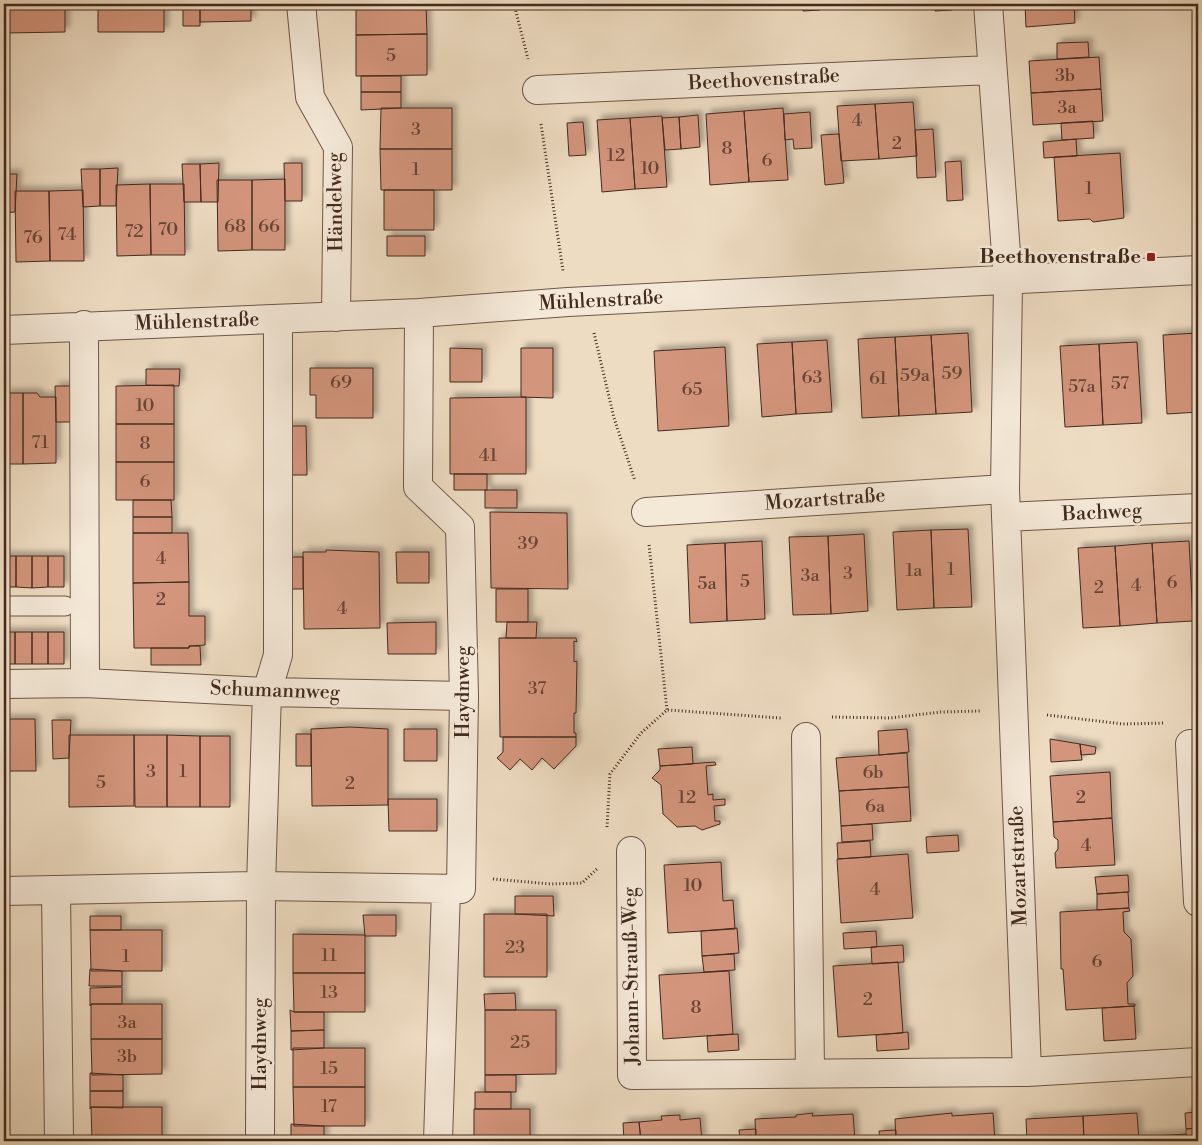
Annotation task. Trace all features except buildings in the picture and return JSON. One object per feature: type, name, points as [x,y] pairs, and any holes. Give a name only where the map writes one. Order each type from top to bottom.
[{"type":"street","name":"Händelweg","points":[[301,4],[310,98],[338,147],[336,316]]},
{"type":"street","points":[[988,4],[991,70],[1008,281]]},
{"type":"street","name":"Beethovenstraße","points":[[536,90],[991,70]]},
{"type":"street","name":"Mühlenstraße","points":[[4,330],[84,325],[278,320],[418,313],[568,302],[1198,270]]},
{"type":"street","name":"Mozartstraße","points":[[1008,281],[1005,489],[1027,1072]]},
{"type":"street","name":"Haydnweg","points":[[418,313],[418,487],[460,527],[464,696],[438,1141]]},
{"type":"street","name":"Haydnweg","points":[[260,1141],[261,886],[266,692],[278,654],[278,320]]},
{"type":"street","points":[[84,325],[85,683]]},
{"type":"street","name":"Mozartstraße","points":[[646,512],[1005,489]]},
{"type":"street","name":"Bachweg","points":[[1006,517],[1198,508]]},
{"type":"street","name":"Schumannweg","points":[[4,684],[85,683],[266,692],[464,696]]},
{"type":"street","points":[[806,738],[810,1073]]},
{"type":"street","points":[[1190,744],[1198,902]]},
{"type":"street","name":"Johann-Strauß-Weg","points":[[631,851],[632,1075],[1027,1072]]},
{"type":"street","points":[[4,891],[261,886],[453,889]]},
{"type":"street","points":[[56,890],[59,1141]]},
{"type":"street","points":[[1027,1072],[1198,1062]]},
{"type":"lane","points":[[4,606],[65,606]]},
{"type":"path","points":[[514,4],[536,90],[568,302]]},
{"type":"path","points":[[1013,713],[1123,724],[1171,723]]},
{"type":"path","points":[[453,889],[480,878],[551,884],[582,883],[598,869],[609,851],[631,851]]},
{"type":"place","name":"Beethovenstraße","points":[[1151,257]]}]
